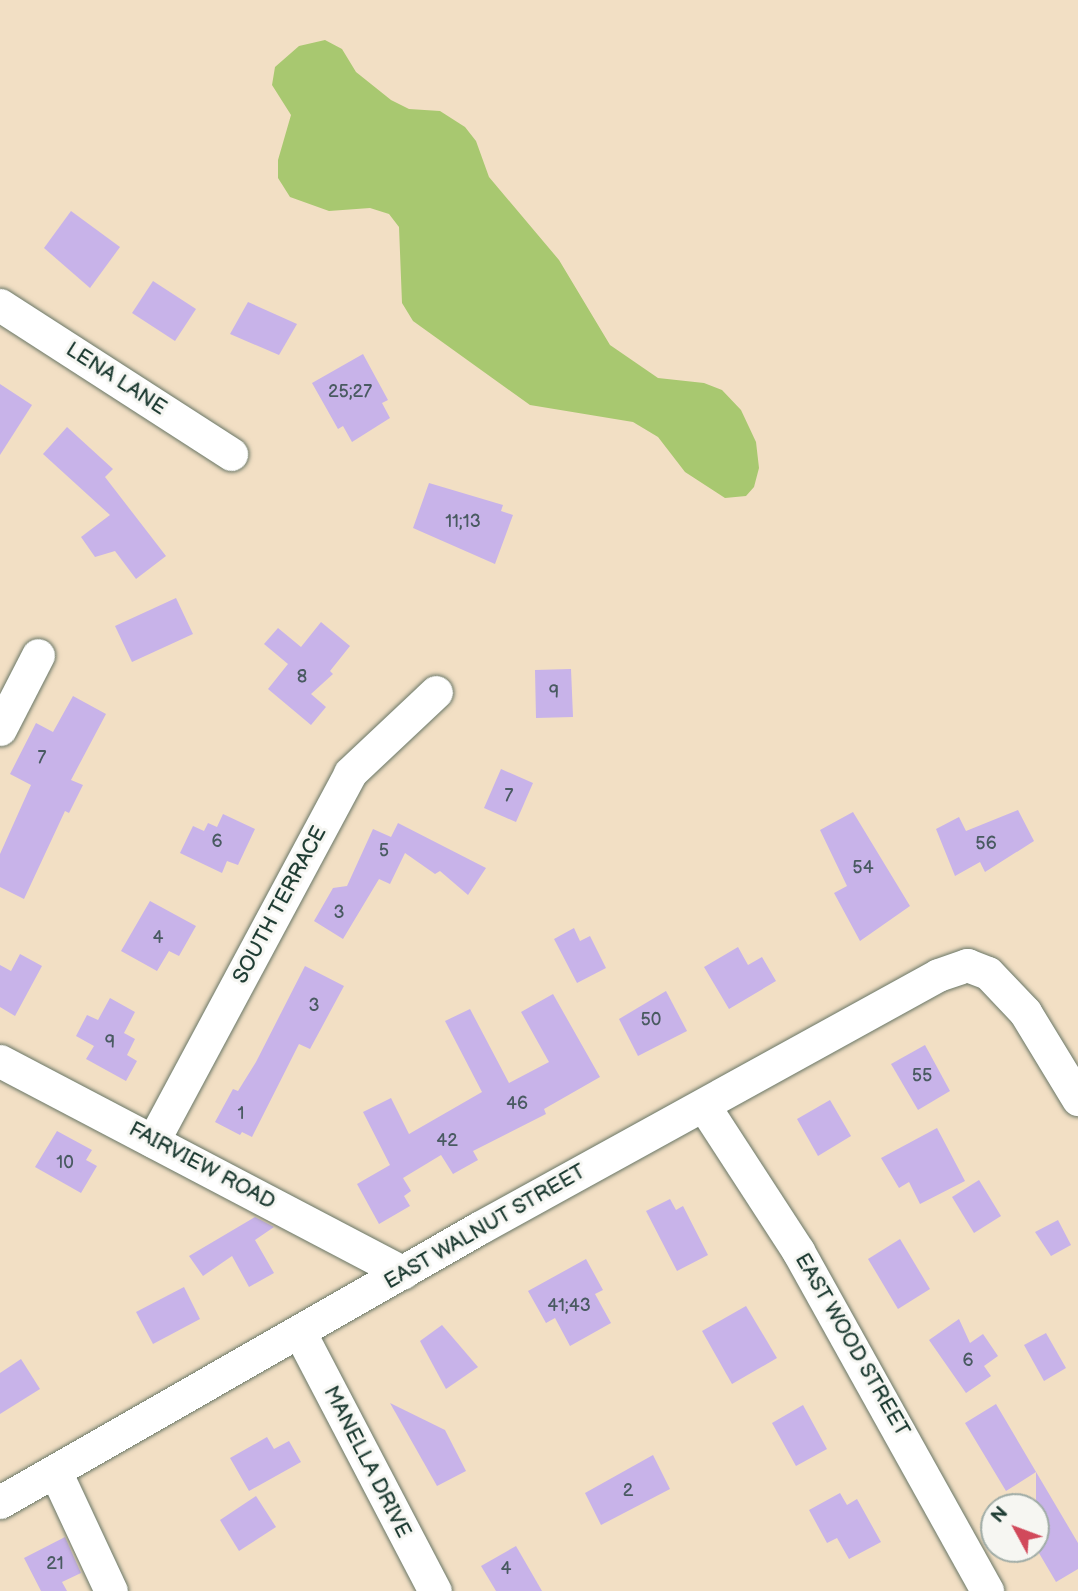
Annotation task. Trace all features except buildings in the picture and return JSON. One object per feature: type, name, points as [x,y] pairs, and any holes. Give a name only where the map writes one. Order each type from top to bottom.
[{"type":"street","name":"LENA LANE","points":[[0,305],[231,454]]},
{"type":"street","points":[[0,729],[38,654]]},
{"type":"street","name":"SOUTH TERRACE","points":[[153,1141],[350,773],[436,692]]},
{"type":"street","name":"EAST WALNUT STREET","points":[[0,1502],[704,1106],[876,1005],[938,975],[967,965],[988,973],[1025,1012],[1078,1099]]},
{"type":"street","name":"FAIRVIEW ROAD","points":[[0,1060],[403,1273]]},
{"type":"street","name":"EAST WOOD STREET","points":[[704,1106],[798,1251],[986,1591]]},
{"type":"street","name":"MANELLA DRIVE","points":[[300,1333],[435,1591]]},
{"type":"street","points":[[55,1471],[111,1591]]},
{"type":"green space","points":[[325,40],[342,49],[356,72],[391,100],[409,109],[440,111],[465,127],[476,141],[489,177],[559,260],[610,345],[658,378],[704,383],[722,390],[741,410],[756,442],[759,468],[754,487],[746,496],[725,498],[685,472],[658,437],[633,422],[530,405],[413,321],[402,303],[399,227],[389,214],[370,208],[329,211],[290,197],[278,178],[278,160],[291,115],[272,85],[275,67],[299,46]]}]
